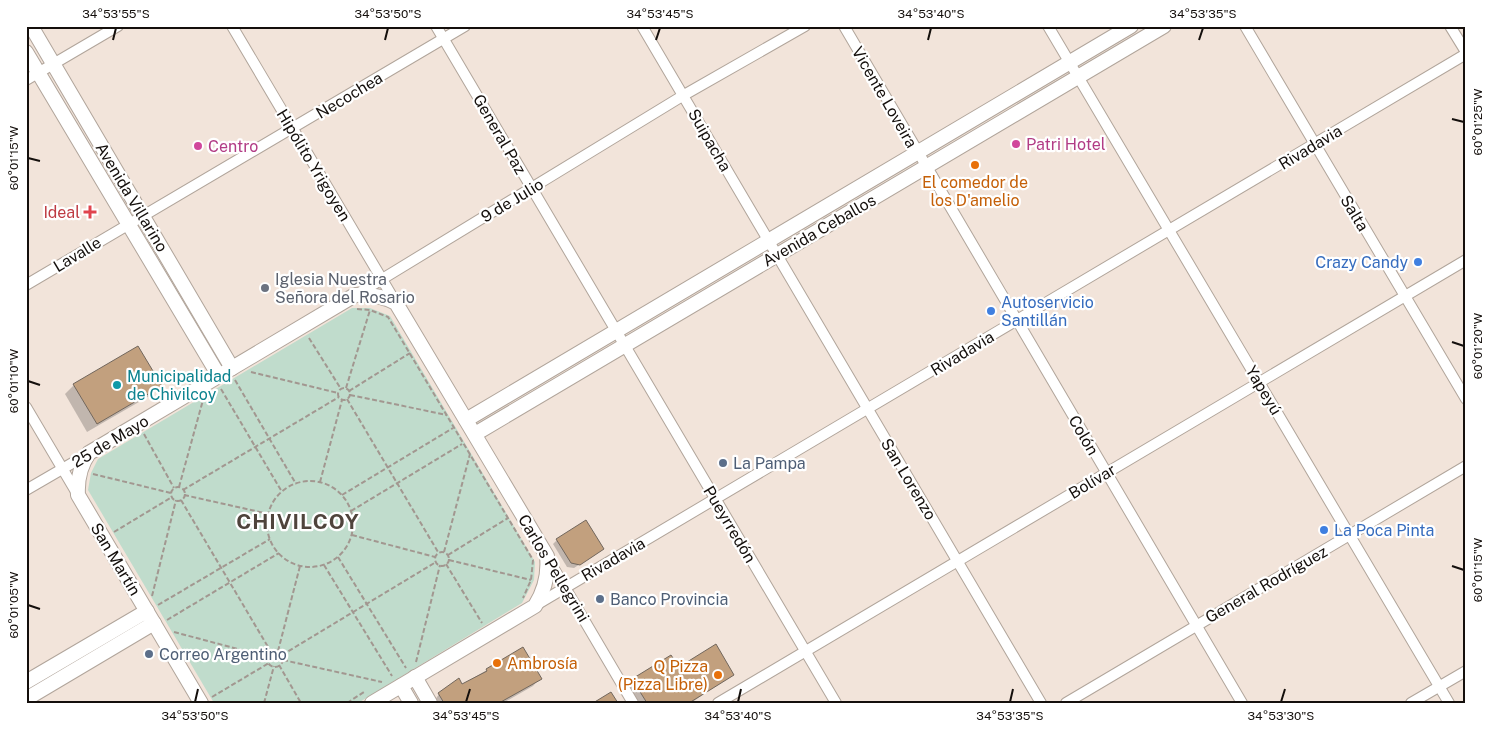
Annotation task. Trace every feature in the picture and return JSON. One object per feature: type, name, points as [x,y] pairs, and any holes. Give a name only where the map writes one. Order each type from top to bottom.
[{"type":"main road","name":"Avenida Villarino","points":[[31,26],[237,375]]},
{"type":"main road","name":"Avenida Ceballos","points":[[466,420],[1131,26]]},
{"type":"main road","name":"Avenida Ceballos","points":[[475,434],[1164,26]]},
{"type":"main road","name":"Avenida Villarino","points":[[26,52],[220,382]]},
{"type":"main road","name":"9 de Julio","points":[[220,382],[237,375],[355,295]]},
{"type":"main road","points":[[355,295],[378,296],[396,303]]},
{"type":"main road","name":"Hipólito Yrigoyen","points":[[396,303],[475,434]]},
{"type":"main road","name":"25 de Mayo","points":[[89,453],[220,382]]},
{"type":"main road","name":"Carlos Pellegrini","points":[[475,434],[546,556]]},
{"type":"main road","points":[[78,495],[79,472],[89,453]]},
{"type":"main road","name":"San Martín","points":[[78,495],[156,615],[201,703]]},
{"type":"main road","points":[[535,606],[546,582],[546,556]]},
{"type":"main road","name":"Rivadavia","points":[[370,696],[410,672],[535,606]]},
{"type":"main road","points":[[26,682],[156,615]]},
{"type":"main road","points":[[26,699],[156,615]]},
{"type":"main road","points":[[410,672],[430,703]]},
{"type":"main road","points":[[396,681],[411,703]]},
{"type":"street","points":[[26,80],[118,26]]},
{"type":"street","name":"Hipólito Yrigoyen","points":[[232,26],[396,303]]},
{"type":"street","name":"General Paz","points":[[436,26],[531,189],[626,345]]},
{"type":"street","name":"Necochea","points":[[128,224],[465,26]]},
{"type":"street","name":"Suipacha","points":[[642,26],[777,254]]},
{"type":"street","name":"9 de Julio","points":[[355,295],[684,95],[805,26]]},
{"type":"street","name":"Vicente Loveira","points":[[844,26],[926,168]]},
{"type":"street","name":"Yapeyú","points":[[1048,26],[1449,703]]},
{"type":"street","name":"Salta","points":[[1245,26],[1466,399]]},
{"type":"street","points":[[1450,26],[1466,53]]},
{"type":"street","name":"Rivadavia","points":[[535,606],[1466,53]]},
{"type":"street","name":"Colón","points":[[926,168],[1242,703]]},
{"type":"street","name":"Lavalle","points":[[26,285],[128,224]]},
{"type":"street","name":"San Lorenzo","points":[[777,254],[867,410],[1042,703]]},
{"type":"street","name":"Bolívar","points":[[718,703],[1466,260]]},
{"type":"street","name":"Pueyrredón","points":[[626,345],[715,500],[836,703]]},
{"type":"street","name":"San Martín","points":[[26,408],[78,495]]},
{"type":"street","name":"25 de Mayo","points":[[26,490],[89,453]]},
{"type":"street","name":"General Rodríguez","points":[[1066,703],[1466,466]]},
{"type":"street","name":"Carlos Pellegrini","points":[[546,556],[566,586],[633,703]]},
{"type":"street","points":[[1411,703],[1466,671]]},
{"type":"path","points":[[355,310],[370,310],[388,317],[533,560],[532,580],[524,597],[515,602]]},
{"type":"path","points":[[346,388],[370,310]]},
{"type":"path","points":[[316,332],[308,337],[341,389]]},
{"type":"path","points":[[349,391],[410,353]]},
{"type":"path","points":[[258,366],[250,371],[338,392]]},
{"type":"path","points":[[215,392],[220,382],[237,375],[296,484]]},
{"type":"path","points":[[220,382],[282,492]]},
{"type":"path","points":[[338,392],[346,388]]},
{"type":"path","points":[[346,388],[350,395]]},
{"type":"path","points":[[338,392],[342,400]]},
{"type":"path","points":[[350,395],[447,415]]},
{"type":"path","points":[[342,400],[347,399],[350,395]]},
{"type":"path","points":[[195,404],[209,396]]},
{"type":"path","points":[[183,490],[339,397]]},
{"type":"path","points":[[179,488],[203,399]]},
{"type":"path","points":[[347,399],[438,552]]},
{"type":"path","points":[[320,482],[342,400]]},
{"type":"path","points":[[342,495],[454,428]]},
{"type":"path","points":[[144,434],[174,488]]},
{"type":"path","points":[[351,511],[463,443]]},
{"type":"path","points":[[444,552],[470,454]]},
{"type":"path","points":[[91,480],[95,467]]},
{"type":"path","points":[[92,474],[171,493]]},
{"type":"path","points":[[320,482],[342,495],[351,511],[352,535],[349,543],[338,557],[324,565],[300,566],[279,553],[270,539],[269,514],[282,492],[296,484],[320,482]]},
{"type":"path","points":[[174,488],[183,490]]},
{"type":"path","points":[[174,488],[171,493],[172,497],[176,500],[181,500]]},
{"type":"path","points":[[181,500],[184,496],[183,490]]},
{"type":"path","points":[[184,496],[269,514]]},
{"type":"path","points":[[119,540],[114,532],[172,497]]},
{"type":"path","points":[[152,596],[176,500]]},
{"type":"path","points":[[181,500],[272,652]]},
{"type":"path","points":[[448,555],[508,518]]},
{"type":"path","points":[[352,535],[435,557]]},
{"type":"path","points":[[156,615],[222,568],[270,539]]},
{"type":"path","points":[[438,552],[444,552],[448,555],[449,560],[446,564],[440,565],[436,562],[435,557],[438,552]]},
{"type":"path","points":[[156,615],[230,582],[279,553]]},
{"type":"path","points":[[338,557],[410,672]]},
{"type":"path","points":[[449,560],[532,580]]},
{"type":"path","points":[[282,655],[436,562]]},
{"type":"path","points":[[446,564],[482,622]]},
{"type":"path","points":[[324,565],[396,681]]},
{"type":"path","points":[[283,660],[382,682],[396,681],[410,672],[416,662],[440,565]]},
{"type":"path","points":[[278,651],[300,566]]},
{"type":"path","points":[[147,588],[152,596],[156,615],[173,632],[178,640]]},
{"type":"path","points":[[173,632],[268,657]]},
{"type":"path","points":[[278,651],[282,655],[283,660],[279,665],[274,666],[269,663],[268,657],[272,652],[278,651]]},
{"type":"path","points":[[416,662],[424,657]]},
{"type":"path","points":[[215,703],[212,697],[269,663]]},
{"type":"path","points":[[279,665],[301,703]]},
{"type":"path","points":[[264,703],[274,666]]},
{"type":"path","points":[[375,686],[382,682]]},
{"type":"path","points":[[347,703],[370,696]]},
{"type":"green space","points":[[352,308],[370,308],[390,316],[535,562],[534,580],[522,603],[358,703],[214,703],[88,490],[91,473],[98,459]]},
{"type":"building","name":"Municipalidad de Chivilcoy","points":[[138,346],[162,386],[97,424],[73,384]]},
{"type":"building","points":[[586,520],[604,549],[580,565],[571,563],[556,539]]},
{"type":"building","points":[[716,644],[734,675],[689,703],[647,703],[632,679],[671,655],[679,667]]},
{"type":"building","points":[[523,647],[542,679],[499,703],[444,703],[438,693],[459,678],[462,684],[487,671],[486,669]]},
{"type":"building","points":[[611,692],[618,703],[593,703]]},
{"type":"place","name":"Patri Hotel","points":[[1016,144]]},
{"type":"place","name":"Centro","points":[[198,146]]},
{"type":"place","name":"El comedor de los D'amelio","points":[[975,165]]},
{"type":"place","name":"Ideal","points":[[90,212]]},
{"type":"place","name":"Crazy Candy","points":[[1418,262]]},
{"type":"place","name":"Iglesia Nuestra Señora del Rosario","points":[[265,288]]},
{"type":"place","name":"Autoservicio Santillán","points":[[991,311]]},
{"type":"place","name":"Municipalidad de Chivilcoy","points":[[117,385]]},
{"type":"place","name":"La Pampa","points":[[723,463]]},
{"type":"place","name":"La Poca Pinta","points":[[1324,530]]},
{"type":"place","name":"Banco Provincia","points":[[600,599]]},
{"type":"place","name":"Correo Argentino","points":[[149,654]]},
{"type":"place","name":"Ambrosía","points":[[497,663]]},
{"type":"place","name":"Q Pizza (Pizza Libre)","points":[[718,675]]},
{"type":"district","name":"CHIVILCOY","points":[[298,522]]}]
